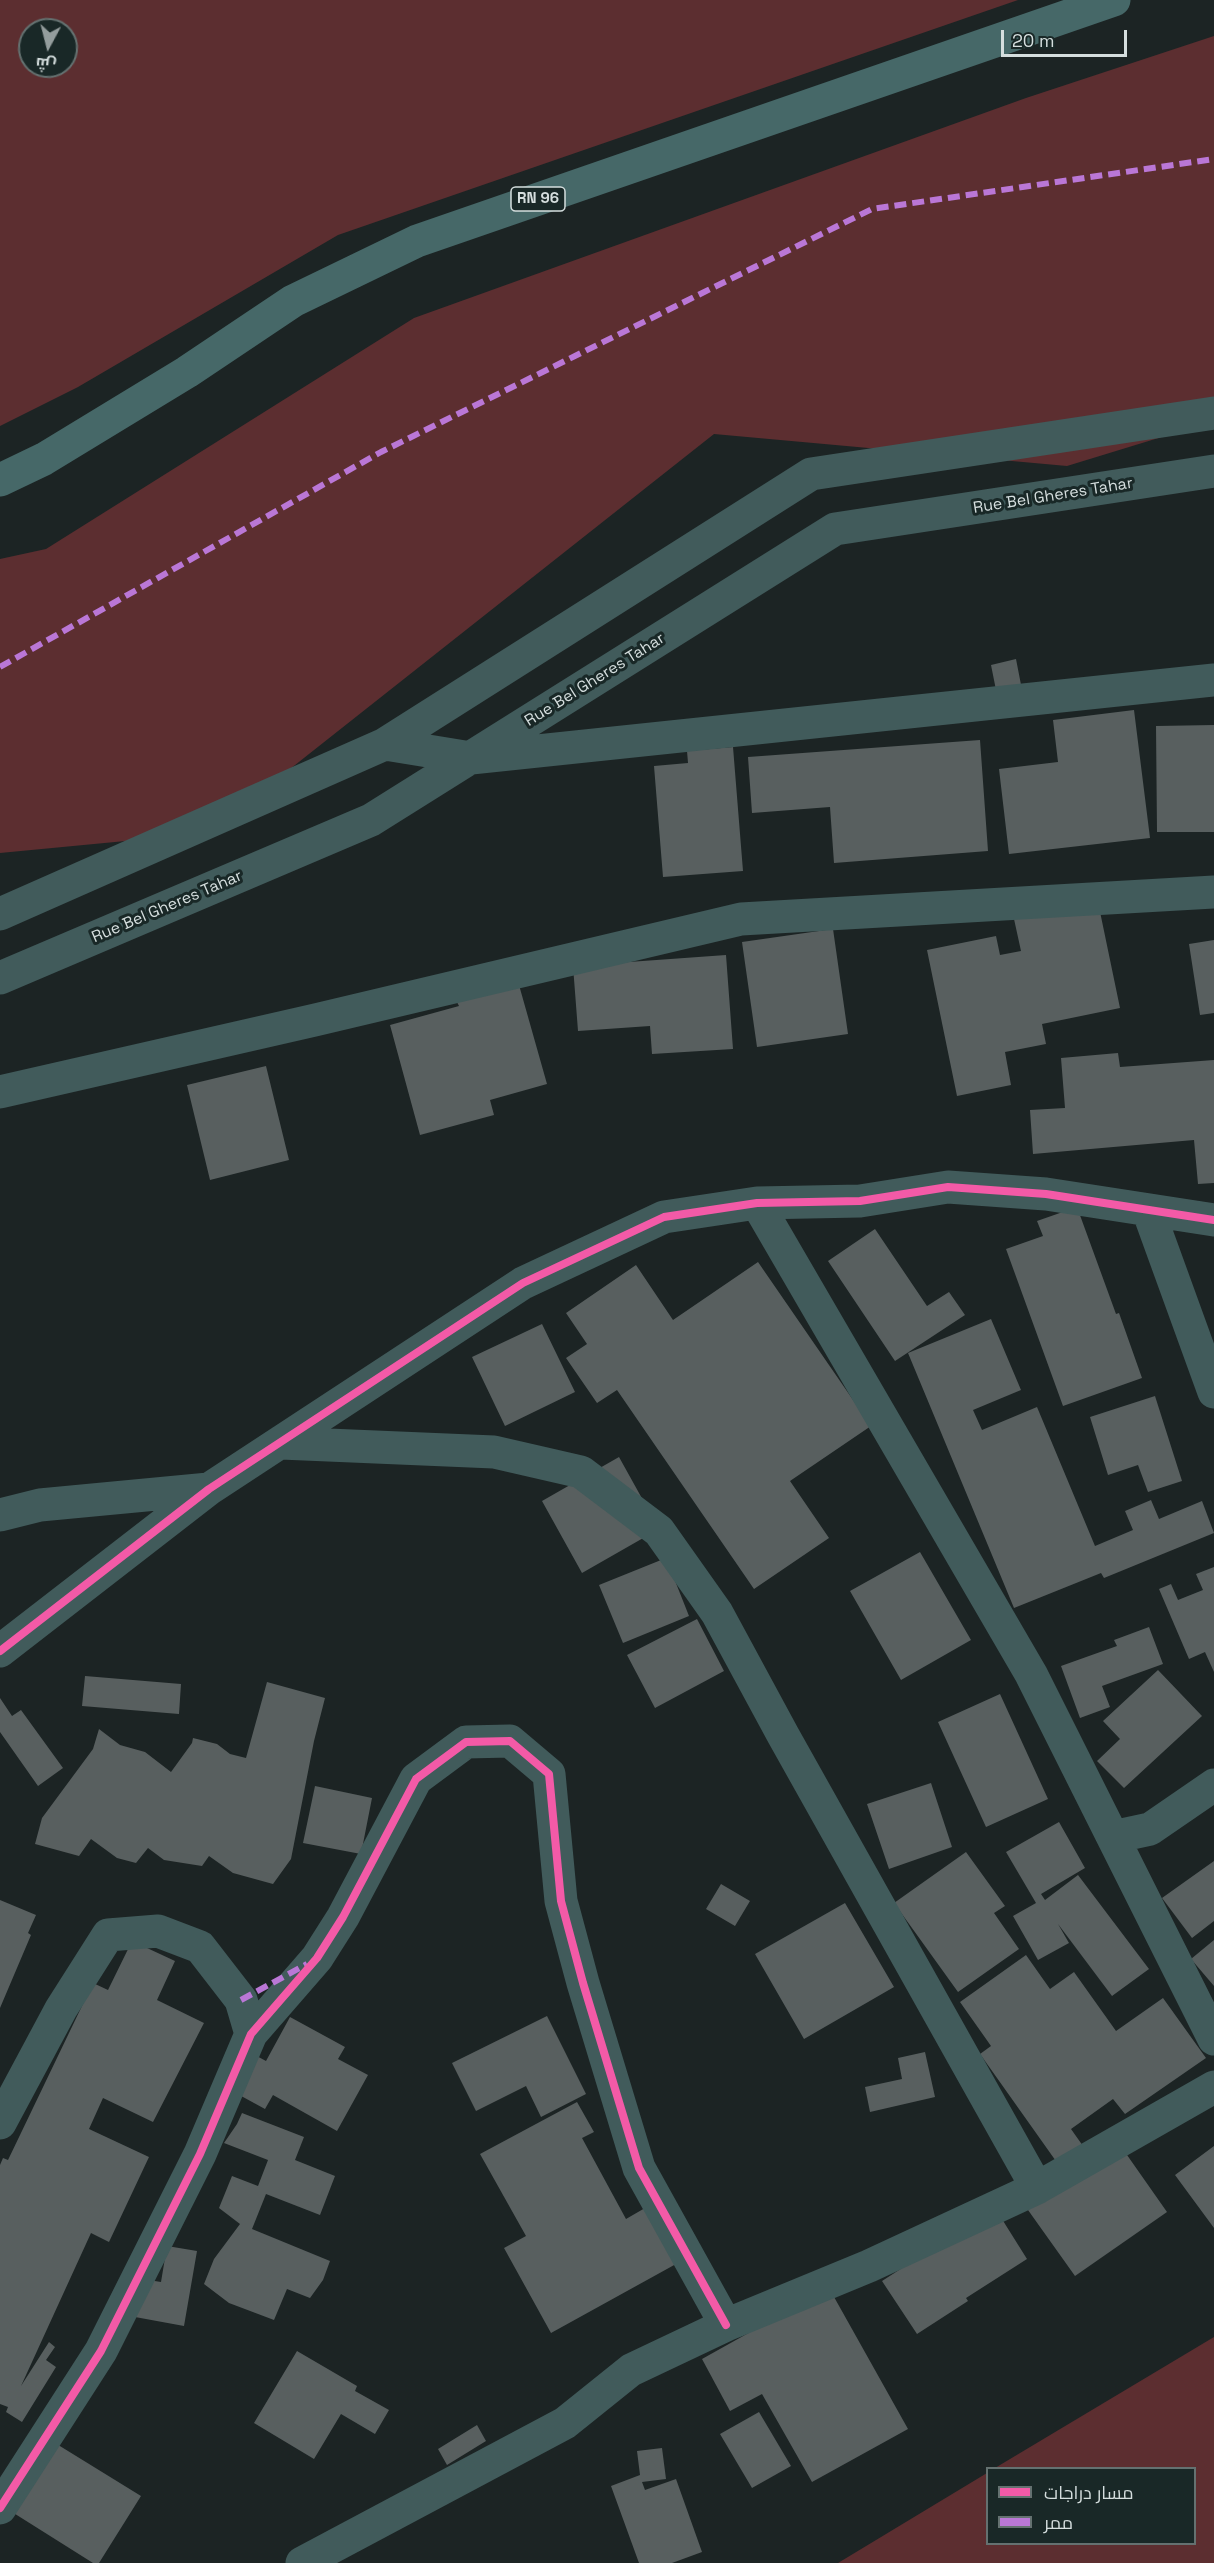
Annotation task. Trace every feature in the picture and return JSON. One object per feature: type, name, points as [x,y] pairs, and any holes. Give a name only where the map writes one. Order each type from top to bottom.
[{"type":"main road","name":"RN 96","points":[[0,480],[54,453],[186,372],[293,302],[417,241],[1114,0]]},
{"type":"street","points":[[0,914],[385,744],[811,474],[1214,412]]},
{"type":"street","name":"Rue Bel Gheres Tahar","points":[[0,978],[371,820],[835,529],[1214,471]]},
{"type":"street","points":[[385,744],[471,758],[1214,680]]},
{"type":"street","points":[[0,1092],[741,919],[1214,892]]},
{"type":"street","points":[[0,1651],[208,1489],[523,1283],[664,1217],[757,1203],[860,1201],[948,1187],[1046,1194],[1214,1220]]},
{"type":"street","points":[[757,1203],[1031,1674],[1214,2039]]},
{"type":"street","points":[[1148,1210],[1214,1392]]},
{"type":"street","points":[[281,1443],[494,1452],[581,1472],[659,1531],[717,1613],[788,1746],[1037,2188]]},
{"type":"street","points":[[0,1515],[40,1505],[208,1489]]},
{"type":"street","points":[[0,2508],[101,2351],[200,2154],[251,2034],[317,1958],[343,1917],[416,1779],[466,1742],[510,1741],[549,1774],[561,1901],[583,1983],[639,2168],[726,2325]]},
{"type":"street","points":[[1113,1838],[1150,1829],[1214,1785]]},
{"type":"street","points":[[0,2123],[61,2009],[108,1935],[158,1931],[200,1947],[241,2000],[251,2034]]},
{"type":"street","points":[[241,2000],[317,1958]]},
{"type":"street","points":[[302,2563],[565,2423],[631,2370],[726,2325],[869,2266],[1037,2188],[1214,2087]]},
{"type":"shaded area","points":[[0,0],[1018,0],[338,235],[78,387],[0,426]]},
{"type":"shaded area","points":[[1214,36],[1214,421],[1067,466],[714,434],[209,833],[0,853],[0,559],[46,549],[414,318],[1026,98]]},
{"type":"shaded area","points":[[1214,2337],[1214,2563],[838,2563],[986,2474],[986,2545],[1196,2545],[1196,2467],[997,2467]]},
{"type":"building","points":[[1016,659],[1023,695],[998,700],[991,665]]},
{"type":"building","points":[[1134,710],[1150,838],[1009,854],[999,769],[1058,762],[1053,720]]},
{"type":"building","points":[[1214,725],[1214,832],[1157,832],[1156,726]]},
{"type":"building","points":[[980,740],[988,851],[834,863],[830,807],[752,813],[748,757]]},
{"type":"building","points":[[733,747],[743,871],[663,877],[654,766],[688,763],[687,751]]},
{"type":"building","points":[[1098,902],[1120,1008],[1042,1024],[1046,1044],[1005,1052],[1011,1085],[957,1096],[927,950],[996,936],[1000,955],[1021,951],[1014,919]]},
{"type":"building","points":[[833,929],[848,1034],[757,1047],[742,942]]},
{"type":"building","points":[[1214,940],[1214,1013],[1200,1015],[1189,944]]},
{"type":"building","points":[[726,955],[733,1049],[652,1054],[650,1026],[578,1031],[573,966]]},
{"type":"building","points":[[519,985],[547,1084],[490,1100],[494,1115],[420,1135],[390,1025],[459,1006],[457,1002]]},
{"type":"building","points":[[1118,1053],[1120,1067],[1214,1060],[1214,1183],[1198,1184],[1194,1140],[1033,1154],[1030,1110],[1065,1108],[1061,1058]]},
{"type":"building","points":[[266,1066],[289,1160],[210,1180],[187,1085]]},
{"type":"building","points":[[1077,1207],[1142,1378],[1063,1406],[1006,1249],[1043,1236],[1037,1221]]},
{"type":"building","points":[[875,1229],[927,1306],[949,1292],[965,1315],[895,1361],[828,1261]]},
{"type":"building","points":[[758,1262],[871,1426],[790,1481],[829,1538],[754,1589],[617,1390],[597,1403],[566,1358],[587,1344],[566,1313],[636,1265],[673,1320]]},
{"type":"building","points":[[991,1319],[1021,1390],[973,1410],[982,1430],[1037,1407],[1095,1546],[1133,1530],[1125,1511],[1151,1500],[1159,1519],[1202,1501],[1214,1533],[1104,1578],[1101,1573],[1014,1608],[908,1353]]},
{"type":"building","points":[[542,1324],[575,1392],[505,1426],[472,1357]]},
{"type":"building","points":[[1155,1396],[1182,1481],[1148,1492],[1138,1465],[1108,1475],[1090,1417]]},
{"type":"building","points":[[619,1457],[659,1529],[582,1573],[542,1501]]},
{"type":"building","points":[[920,1552],[971,1640],[901,1680],[850,1591]]},
{"type":"building","points":[[666,1558],[689,1616],[623,1643],[599,1585]]},
{"type":"building","points":[[1214,1567],[1214,1672],[1205,1652],[1189,1659],[1159,1589],[1171,1584],[1178,1600],[1203,1590],[1196,1574]]},
{"type":"building","points":[[697,1619],[724,1671],[655,1708],[627,1655]]},
{"type":"building","points":[[1149,1627],[1163,1664],[1102,1686],[1110,1707],[1080,1718],[1061,1666],[1117,1646],[1114,1640]]},
{"type":"building","points":[[1158,1670],[1202,1716],[1124,1788],[1097,1761],[1120,1739],[1103,1721]]},
{"type":"building","points":[[85,1676],[181,1684],[179,1714],[82,1706]]},
{"type":"building","points":[[267,1682],[325,1698],[314,1741],[291,1859],[273,1884],[233,1873],[209,1856],[202,1866],[164,1860],[148,1848],[136,1863],[117,1858],[91,1839],[79,1856],[35,1844],[42,1818],[93,1749],[99,1729],[120,1745],[145,1752],[171,1772],[192,1743],[193,1738],[217,1744],[230,1754],[246,1758]]},
{"type":"building","points":[[1000,1694],[1048,1799],[986,1827],[938,1722]]},
{"type":"building","points":[[0,1698],[12,1716],[21,1710],[63,1768],[38,1786],[0,1732]]},
{"type":"building","points":[[931,1783],[952,1847],[889,1869],[867,1804]]},
{"type":"building","points":[[315,1786],[372,1798],[361,1854],[303,1843]]},
{"type":"building","points":[[1059,1822],[1085,1868],[1041,1894],[1045,1900],[1078,1875],[1149,1969],[1112,1996],[1058,1924],[1069,1943],[1038,1960],[1013,1916],[1036,1903],[1006,1852]]},
{"type":"building","points":[[966,1852],[1005,1906],[994,1913],[1019,1949],[958,1992],[894,1903]]},
{"type":"building","points":[[1214,1861],[1214,1921],[1192,1938],[1162,1898]]},
{"type":"building","points":[[721,1884],[750,1901],[735,1926],[706,1909]]},
{"type":"building","points":[[0,1900],[36,1915],[28,1933],[31,1935],[0,2008]]},
{"type":"building","points":[[845,1903],[894,1987],[804,2039],[755,1954]]},
{"type":"building","points":[[1214,1940],[1214,1986],[1191,1959]]},
{"type":"building","points":[[132,1941],[175,1961],[157,2000],[204,2023],[153,2122],[103,2098],[89,2129],[149,2157],[109,2242],[91,2233],[21,2386],[49,2342],[55,2347],[46,2360],[56,2367],[22,2422],[6,2412],[8,2407],[0,2404],[0,2165],[3,2158],[8,2160],[93,1983],[108,1990]]},
{"type":"building","points":[[1026,1955],[1050,1989],[1074,1972],[1116,2031],[1163,1998],[1206,2058],[1125,2114],[1113,2099],[1071,2129],[1083,2146],[1058,2164],[980,2054],[991,2046],[960,2002]]},
{"type":"building","points":[[547,2016],[586,2094],[541,2117],[526,2086],[476,2111],[452,2063]]},
{"type":"building","points":[[290,2017],[345,2047],[338,2059],[368,2075],[337,2131],[273,2095],[265,2109],[232,2091],[253,2054],[266,2061]]},
{"type":"building","points":[[925,2052],[935,2097],[870,2112],[865,2087],[902,2079],[898,2058]]},
{"type":"building","points":[[577,2102],[594,2132],[582,2138],[626,2219],[645,2208],[676,2264],[551,2333],[504,2248],[526,2236],[480,2154]]},
{"type":"building","points":[[242,2113],[304,2137],[295,2160],[335,2176],[320,2215],[266,2194],[252,2229],[330,2261],[323,2280],[310,2298],[287,2289],[274,2320],[229,2303],[204,2284],[214,2259],[240,2224],[219,2208],[232,2176],[258,2186],[268,2160],[224,2143]]},
{"type":"building","points":[[1120,2145],[1167,2212],[1075,2276],[1028,2210]]},
{"type":"building","points":[[1214,2146],[1214,2228],[1175,2175]]},
{"type":"building","points":[[995,2208],[1027,2259],[966,2298],[968,2301],[917,2334],[882,2281]]},
{"type":"building","points":[[167,2246],[197,2251],[184,2326],[135,2317],[142,2279],[161,2282]]},
{"type":"building","points":[[829,2288],[908,2429],[812,2482],[762,2394],[730,2411],[702,2359]]},
{"type":"building","points":[[297,2351],[357,2386],[355,2391],[389,2410],[375,2434],[341,2414],[314,2459],[254,2423]]},
{"type":"building","points":[[759,2412],[791,2466],[752,2488],[720,2434]]},
{"type":"building","points":[[477,2425],[486,2441],[447,2465],[438,2449]]},
{"type":"building","points":[[55,2443],[141,2496],[99,2563],[93,2563],[12,2512]]},
{"type":"building","points":[[662,2448],[666,2479],[642,2482],[645,2490],[676,2479],[702,2552],[672,2563],[639,2563],[611,2486],[640,2475],[637,2451]]},
{"type":"marked path","points":[[0,667],[381,452],[872,209],[1214,159]]},
{"type":"marked path","points":[[241,2000],[307,1964]]},
{"type":"cycle path","points":[[0,1651],[209,1489],[523,1283],[664,1217],[757,1203],[860,1201],[948,1187],[1046,1194],[1214,1220]]},
{"type":"cycle path","points":[[0,2508],[101,2351],[200,2154],[251,2034],[317,1958],[343,1917],[416,1779],[466,1742],[510,1741],[549,1774],[561,1901],[583,1983],[639,2168],[726,2325]]}]
